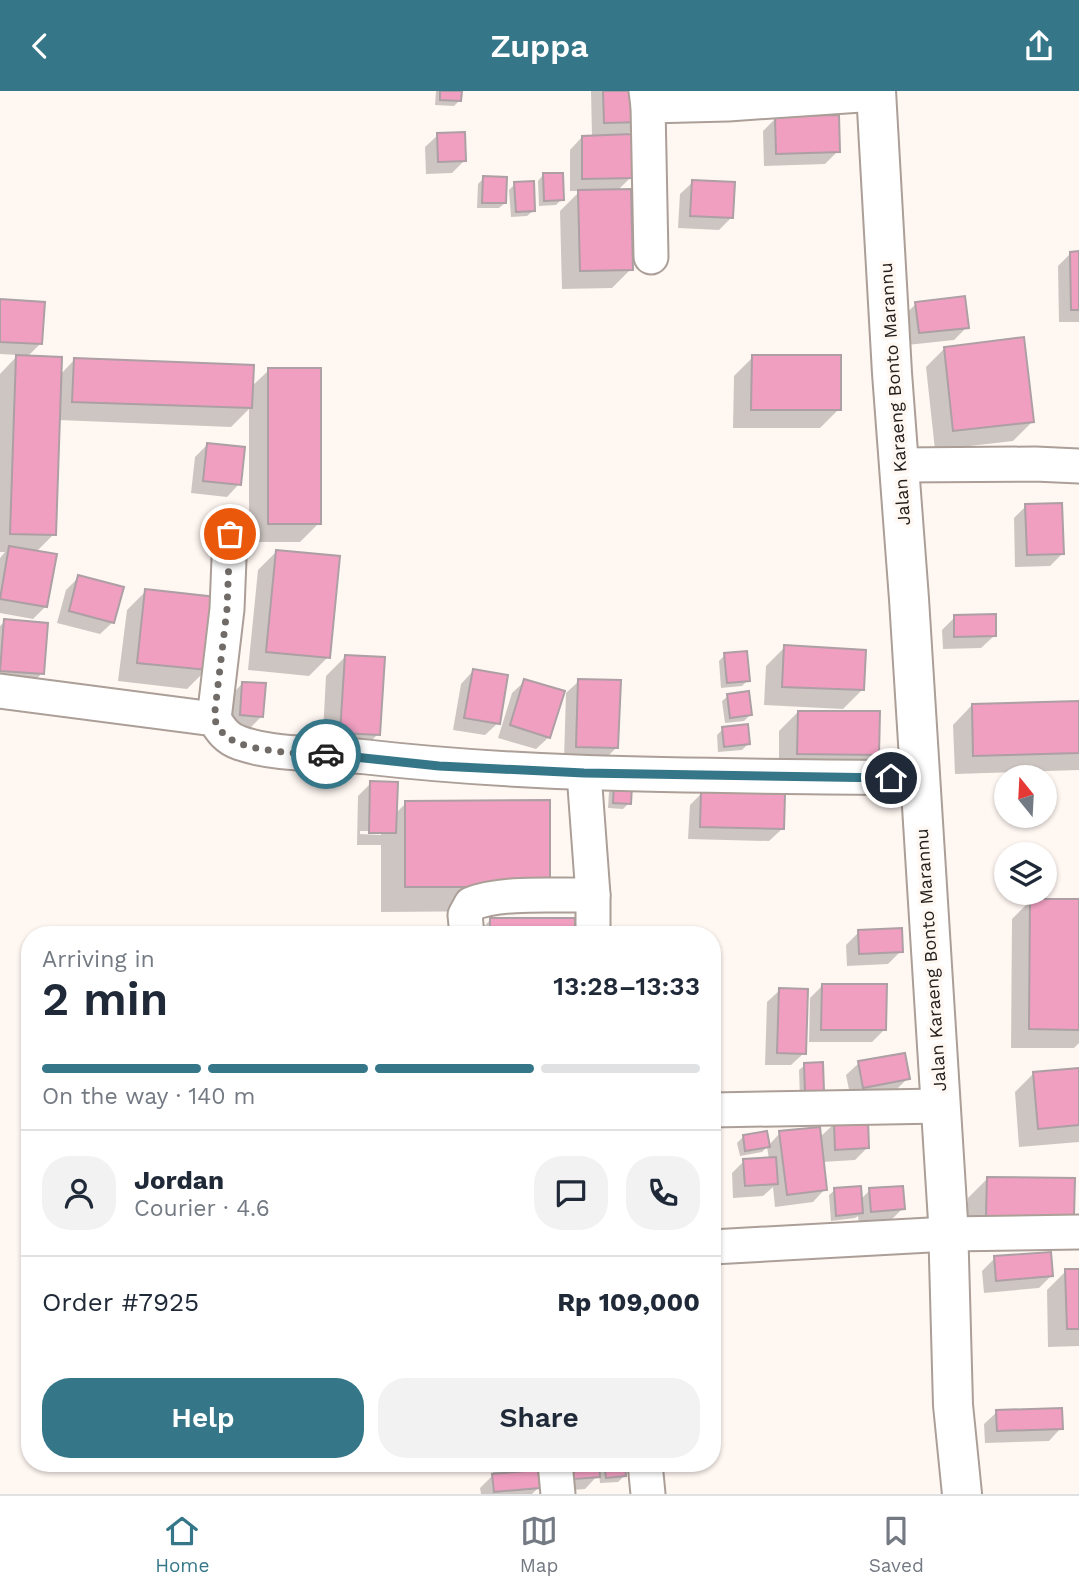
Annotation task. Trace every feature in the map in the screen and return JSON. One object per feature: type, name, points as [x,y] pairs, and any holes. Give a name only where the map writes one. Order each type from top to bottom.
[{"type":"main road","name":"Jalan Karaeng Bonto Marannu","points":[[876,92],[948,1234],[950,1349],[962,1494]]},
{"type":"street","points":[[651,257],[647,98],[728,104],[876,92]]},
{"type":"street","points":[[898,465],[1079,466]]},
{"type":"street","points":[[230,534],[227,609],[214,719],[224,735],[237,743],[290,753],[362,756],[439,766],[584,773],[919,778]]},
{"type":"street","points":[[0,691],[214,719]]},
{"type":"street","points":[[584,773],[593,926]]},
{"type":"street","points":[[466,926],[465,915],[471,904],[478,901],[498,897],[593,895]]},
{"type":"street","points":[[721,1110],[940,1106]]},
{"type":"street","points":[[721,1247],[948,1234],[1079,1232]]},
{"type":"street","points":[[556,1472],[558,1494]]},
{"type":"street","points":[[646,1472],[648,1494]]},
{"type":"building","points":[[440,91],[462,91],[461,101],[440,100]]},
{"type":"building","points":[[603,91],[641,91],[642,122],[604,123]]},
{"type":"building","points":[[839,115],[840,152],[776,154],[775,116]]},
{"type":"building","points":[[465,132],[466,161],[438,162],[437,133]]},
{"type":"building","points":[[632,134],[633,178],[582,179],[582,136]]},
{"type":"building","points":[[543,173],[563,173],[564,200],[544,201]]},
{"type":"building","points":[[483,176],[507,177],[506,203],[482,203]]},
{"type":"building","points":[[692,180],[735,182],[733,218],[690,216]]},
{"type":"building","points":[[534,181],[535,211],[516,212],[514,182]]},
{"type":"building","points":[[631,189],[633,270],[580,271],[578,190]]},
{"type":"building","points":[[1079,251],[1079,310],[1071,310],[1070,252]]},
{"type":"building","points":[[965,296],[969,328],[919,333],[915,302]]},
{"type":"building","points":[[0,299],[45,302],[42,344],[0,342]]},
{"type":"building","points":[[1024,337],[1034,422],[953,431],[944,347]]},
{"type":"building","points":[[16,355],[62,357],[56,535],[10,534]]},
{"type":"building","points":[[752,355],[841,355],[841,410],[751,410]]},
{"type":"building","points":[[74,358],[254,365],[252,408],[72,402]]},
{"type":"building","points":[[268,368],[321,368],[321,524],[268,524]]},
{"type":"building","points":[[207,443],[245,447],[241,485],[203,481]]},
{"type":"building","points":[[1062,503],[1064,554],[1027,555],[1025,504]]},
{"type":"building","points":[[9,546],[57,554],[47,607],[0,599]]},
{"type":"building","points":[[276,550],[340,556],[330,658],[266,652]]},
{"type":"building","points":[[78,575],[124,587],[114,623],[69,611]]},
{"type":"building","points":[[145,589],[216,597],[208,670],[137,663]]},
{"type":"building","points":[[996,614],[996,636],[954,637],[954,615]]},
{"type":"building","points":[[4,619],[48,623],[44,674],[0,671]]},
{"type":"building","points":[[784,645],[866,650],[864,690],[782,687]]},
{"type":"building","points":[[747,651],[750,681],[727,683],[724,653]]},
{"type":"building","points":[[345,655],[385,657],[380,735],[340,733]]},
{"type":"building","points":[[473,669],[508,675],[500,724],[464,718]]},
{"type":"building","points":[[524,679],[565,691],[550,738],[510,725]]},
{"type":"building","points":[[578,679],[621,680],[618,748],[576,747]]},
{"type":"building","points":[[242,682],[266,683],[263,717],[240,715]]},
{"type":"building","points":[[749,691],[752,715],[730,718],[727,694]]},
{"type":"building","points":[[1079,701],[1079,753],[973,756],[972,704]]},
{"type":"building","points":[[798,711],[880,711],[879,755],[797,754]]},
{"type":"building","points":[[748,724],[750,744],[724,747],[722,727]]},
{"type":"building","points":[[370,781],[398,782],[396,833],[369,833]]},
{"type":"building","points":[[614,784],[632,785],[631,804],[613,803]]},
{"type":"building","points":[[701,791],[785,794],[784,829],[700,827]]},
{"type":"building","points":[[550,800],[550,887],[405,887],[405,801]]},
{"type":"building","points":[[1057,899],[1079,899],[1079,1030],[1029,1029],[1030,905],[1057,905]]},
{"type":"building","points":[[490,918],[575,918],[575,926],[490,926]]},
{"type":"building","points":[[902,928],[903,952],[859,954],[858,930]]},
{"type":"building","points":[[822,984],[887,984],[886,1030],[821,1030]]},
{"type":"building","points":[[779,988],[808,989],[806,1054],[777,1053]]},
{"type":"building","points":[[905,1053],[910,1079],[863,1088],[858,1061]]},
{"type":"building","points":[[823,1062],[824,1092],[805,1093],[804,1063]]},
{"type":"building","points":[[1079,1068],[1079,1125],[1038,1129],[1033,1072]]},
{"type":"building","points":[[868,1119],[869,1148],[835,1150],[834,1121]]},
{"type":"building","points":[[820,1127],[827,1190],[787,1195],[779,1131]]},
{"type":"building","points":[[767,1131],[770,1147],[745,1151],[743,1135]]},
{"type":"building","points":[[776,1157],[778,1184],[745,1186],[743,1159]]},
{"type":"building","points":[[987,1177],[1075,1178],[1074,1217],[986,1217]]},
{"type":"building","points":[[861,1186],[863,1213],[836,1216],[834,1188]]},
{"type":"building","points":[[903,1186],[905,1209],[871,1212],[869,1188]]},
{"type":"building","points":[[1051,1252],[1053,1276],[996,1281],[994,1256]]},
{"type":"building","points":[[1065,1269],[1079,1269],[1079,1329],[1067,1329]]},
{"type":"building","points":[[1062,1408],[1063,1429],[997,1431],[996,1410]]},
{"type":"building","points":[[538,1472],[540,1488],[494,1492],[492,1474]]},
{"type":"building","points":[[574,1472],[600,1472],[600,1477],[574,1479]]},
{"type":"building","points":[[605,1472],[626,1472],[626,1476],[606,1478]]},
{"type":"way so far","points":[[230,534],[227,609],[214,719],[224,735],[237,743],[290,753],[326,754]]},
{"type":"route","points":[[326,754],[439,766],[584,773],[891,778]]}]
